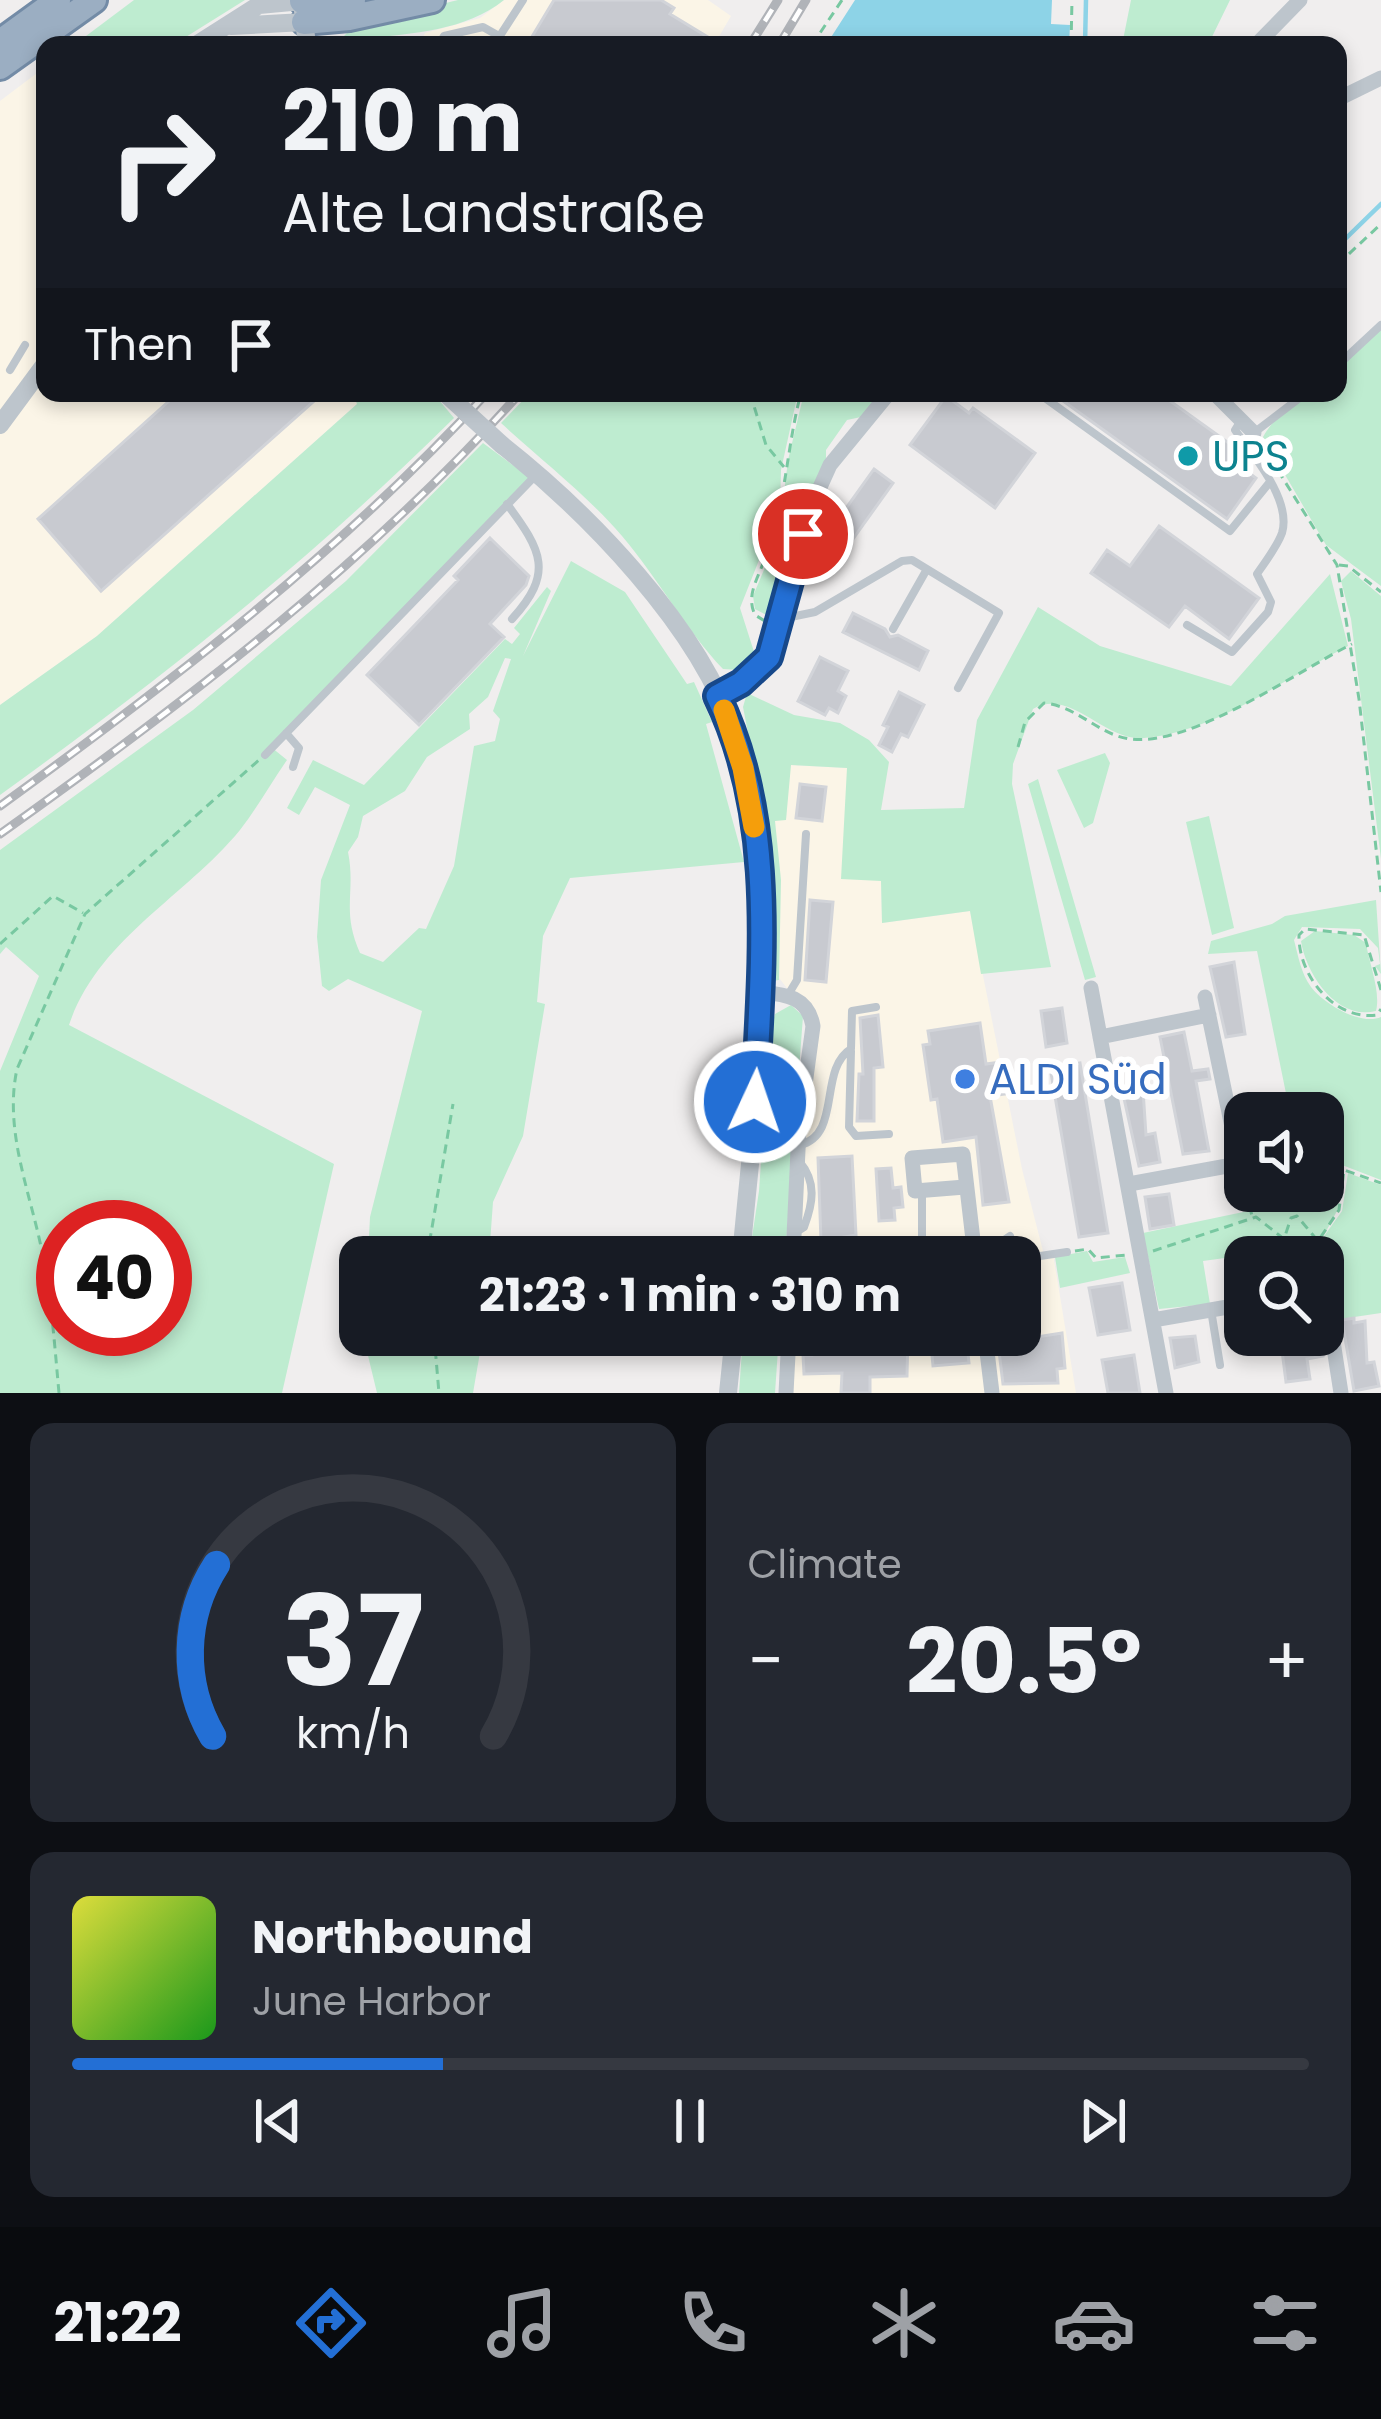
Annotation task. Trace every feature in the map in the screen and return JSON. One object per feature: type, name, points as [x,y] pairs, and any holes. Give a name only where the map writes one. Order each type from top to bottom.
[{"type":"highway","points":[[0,42],[58,0]]},
{"type":"highway","points":[[43,36],[94,0]]},
{"type":"highway","points":[[372,0],[426,1]]},
{"type":"highway","points":[[304,17],[426,1]]},
{"type":"highway","points":[[336,36],[351,9]]},
{"type":"highway","points":[[0,67],[36,41]]},
{"type":"street","points":[[1265,36],[1300,0]]},
{"type":"street","points":[[208,36],[261,3],[304,17]]},
{"type":"street","points":[[221,27],[304,17]]},
{"type":"street","points":[[1347,95],[1381,78]]},
{"type":"street","points":[[0,425],[36,377]]},
{"type":"street","points":[[455,402],[538,473],[632,569],[676,628],[722,705],[743,768],[757,846],[760,992],[743,1236]]},
{"type":"street","points":[[722,705],[763,665],[812,505],[830,465],[882,402]]},
{"type":"street","points":[[1223,402],[1247,427]]},
{"type":"street","points":[[1090,988],[1166,1393]]},
{"type":"street","points":[[760,992],[788,995],[811,1012],[813,1025],[794,1236]]},
{"type":"street","points":[[1205,997],[1225,1092]]},
{"type":"street","points":[[1100,1037],[1209,1015]]},
{"type":"street","points":[[965,1187],[915,1191],[912,1158],[963,1154],[972,1236]]},
{"type":"street","points":[[1129,1184],[1224,1179]]},
{"type":"street","points":[[1154,1320],[1224,1308]]},
{"type":"street","points":[[728,1393],[732,1356]]},
{"type":"street","points":[[786,1393],[788,1356]]},
{"type":"street","points":[[988,1356],[992,1393]]},
{"type":"street","points":[[1335,1356],[1341,1393]]},
{"type":"lane","points":[[499,36],[523,0]]},
{"type":"lane","points":[[448,36],[483,27],[492,36]]},
{"type":"lane","points":[[1347,356],[1381,325]]},
{"type":"lane","points":[[10,370],[23,350],[36,360]]},
{"type":"lane","points":[[1051,402],[1230,531],[1270,483]]},
{"type":"lane","points":[[1187,625],[1232,652],[1268,613],[1271,602],[1257,574],[1284,528],[1270,483],[1235,430],[1290,402]]},
{"type":"lane","points":[[265,754],[538,473]]},
{"type":"lane","points":[[507,504],[524,526],[542,571],[539,584],[512,619]]},
{"type":"lane","points":[[778,623],[814,612],[902,561],[912,560],[999,613],[958,688]]},
{"type":"lane","points":[[893,629],[927,569]]},
{"type":"lane","points":[[286,733],[304,747],[293,767]]},
{"type":"lane","points":[[788,995],[797,980],[806,834]]},
{"type":"lane","points":[[876,1007],[852,1011],[851,1132],[856,1136],[889,1134]]},
{"type":"lane","points":[[798,1152],[819,1135],[838,1063],[851,1049]]},
{"type":"lane","points":[[922,1190],[922,1236]]},
{"type":"lane","points":[[1041,1256],[1067,1252]]},
{"type":"lane","points":[[1210,1310],[1220,1365]]},
{"type":"path","points":[[818,36],[842,0]]},
{"type":"path","points":[[1071,36],[1072,0]]},
{"type":"path","points":[[1347,256],[1381,224]]},
{"type":"path","points":[[753,402],[766,445],[785,469]]},
{"type":"path","points":[[778,623],[755,615],[750,598],[782,509],[799,402]]},
{"type":"path","points":[[1247,427],[1337,565],[1352,644],[1381,892]]},
{"type":"path","points":[[1337,565],[1348,566],[1381,592]]},
{"type":"path","points":[[1018,747],[1025,722],[1044,703],[1077,712],[1116,735],[1149,738],[1189,729],[1237,708],[1352,644]]},
{"type":"path","points":[[59,1393],[45,1263],[15,1137],[12,1091],[32,1029],[85,914],[265,754]]},
{"type":"path","points":[[0,944],[53,896],[85,914]]},
{"type":"path","points":[[1381,990],[1364,935],[1339,929],[1305,929],[1299,934],[1303,963],[1315,988],[1362,1017],[1376,1016],[1381,1009]]},
{"type":"path","points":[[431,1236],[453,1104]]},
{"type":"path","points":[[1321,1236],[1339,1210],[1344,1170],[1381,1183]]},
{"type":"path","points":[[1251,1212],[1280,1236]]},
{"type":"path","points":[[1285,1236],[1297,1216],[1314,1236]]},
{"type":"path","points":[[1067,1252],[1088,1249],[1096,1258],[1168,1249],[1173,1240],[1253,1218]]},
{"type":"path","points":[[436,1356],[439,1393]]},
{"type":"shaded area","points":[[504,0],[708,0],[731,16],[719,36],[424,36],[480,18]]},
{"type":"shaded area","points":[[36,74],[36,402],[357,404],[97,636],[0,705],[0,101]]},
{"type":"shaded area","points":[[790,765],[847,768],[881,881],[882,923],[970,911],[1039,1236],[794,1236],[807,1014],[776,974],[775,820],[786,819]]},
{"type":"shaded area","points":[[1041,1243],[1044,1255],[1053,1254],[1076,1393],[786,1393],[788,1356],[1041,1356]]},
{"type":"green space","points":[[134,0],[245,0],[187,36],[86,36]]},
{"type":"green space","points":[[458,0],[504,0],[473,18],[420,32],[344,36],[355,25]]},
{"type":"green space","points":[[1131,0],[1230,0],[1212,36],[1124,36]]},
{"type":"green space","points":[[1381,329],[1381,586],[1326,545],[1263,437],[1277,419],[1302,402],[1347,402],[1347,360]]},
{"type":"green space","points":[[441,402],[454,418],[234,616],[0,795],[0,705],[97,636],[357,404]]},
{"type":"green space","points":[[521,402],[796,402],[781,470],[780,507],[740,608],[756,658],[739,670],[723,669],[622,536],[501,423]]},
{"type":"green space","points":[[802,402],[874,402],[861,417],[847,420],[826,450],[826,466],[772,618],[755,609],[753,596],[766,565],[777,565],[785,544],[778,544],[788,460]]},
{"type":"green space","points":[[483,443],[530,478],[271,747],[287,760],[246,822],[121,943],[82,995],[69,1025],[334,1164],[282,1393],[0,1393],[0,1071],[39,976],[6,947],[0,954],[0,850],[193,710],[346,581]]},
{"type":"green space","points":[[571,561],[625,592],[687,684],[694,682],[712,722],[706,724],[744,862],[570,878],[543,936],[537,1002],[545,1004],[523,1136],[493,1202],[491,1236],[369,1236],[422,1011],[348,979],[329,991],[322,986],[317,937],[321,880],[350,805],[315,787],[299,815],[287,808],[313,760],[364,785],[505,639],[512,644],[520,634],[514,628],[547,587],[551,591],[523,656]],"holes":[[[505,658],[511,659],[493,711],[500,719],[495,741],[474,746],[454,866],[426,929],[419,928],[383,962],[360,953],[351,925],[348,852],[363,816],[405,791],[427,757],[470,729],[469,714],[488,697]]]},
{"type":"green space","points":[[1351,571],[1381,596],[1381,859],[1351,619],[1341,581]]},
{"type":"green space","points":[[1330,574],[1348,646],[1224,715],[1144,738],[1115,732],[1061,705],[1033,709],[1013,764],[1012,784],[1051,967],[981,974],[970,911],[882,923],[881,881],[841,879],[847,768],[791,765],[786,820],[775,821],[781,880],[779,980],[772,981],[765,820],[743,707],[747,693],[794,715],[840,723],[869,740],[889,762],[881,810],[964,808],[977,720],[1038,607],[1100,646],[1231,686]]},
{"type":"green space","points":[[1105,753],[1110,763],[1093,823],[1084,828],[1057,770]]},
{"type":"green space","points":[[1038,779],[1096,977],[1085,980],[1028,784]]},
{"type":"green space","points":[[1209,816],[1234,928],[1212,935],[1186,822]]},
{"type":"green space","points":[[1376,900],[1381,974],[1375,966],[1380,964],[1378,948],[1360,929],[1302,927],[1294,940],[1305,976],[1317,994],[1353,1016],[1381,1017],[1381,1180],[1344,1166],[1344,1092],[1286,1092],[1257,951],[1208,954],[1211,941],[1285,916]]},
{"type":"green space","points":[[1315,931],[1354,935],[1366,943],[1376,986],[1376,1011],[1349,1009],[1326,992],[1309,967],[1301,941]]},
{"type":"green space","points":[[791,1005],[803,1016],[787,1236],[752,1236],[770,1031],[775,1014]]},
{"type":"green space","points":[[1348,1173],[1381,1185],[1381,1313],[1344,1319],[1344,1236],[1324,1236],[1344,1212]]},
{"type":"green space","points":[[1244,1212],[1336,1212],[1324,1236],[1224,1236],[1224,1258],[1203,1261],[1210,1304],[1159,1309],[1143,1233]]},
{"type":"green space","points":[[1087,1251],[1093,1262],[1125,1257],[1130,1273],[1060,1288],[1055,1257]]},
{"type":"green space","points":[[368,1356],[479,1356],[473,1393],[377,1393]]},
{"type":"green space","points":[[742,1356],[778,1356],[775,1393],[739,1393]]},
{"type":"water","points":[[855,0],[1052,0],[1051,24],[1070,25],[1069,36],[832,36]]},
{"type":"building","points":[[554,0],[661,0],[674,8],[670,14],[706,36],[532,36]]},
{"type":"building","points":[[168,402],[313,402],[101,591],[38,519]]},
{"type":"building","points":[[942,402],[954,402],[969,413],[973,408],[1035,453],[995,508],[910,445]]},
{"type":"building","name":"UPS","points":[[1064,402],[1172,402],[1240,451],[1233,461],[1256,478],[1227,519]]},
{"type":"building","points":[[874,469],[893,483],[843,553],[824,539]]},
{"type":"building","points":[[1159,526],[1259,598],[1229,639],[1185,606],[1169,627],[1091,573],[1107,550],[1130,566]]},
{"type":"building","points":[[490,538],[529,576],[526,585],[490,624],[504,637],[419,725],[367,675],[458,580],[454,576]]},
{"type":"building","points":[[853,613],[885,629],[890,637],[898,635],[928,651],[919,670],[843,632]]},
{"type":"building","points":[[820,657],[848,671],[838,691],[846,696],[838,713],[829,708],[825,715],[798,701]]},
{"type":"building","points":[[899,692],[924,705],[908,737],[901,734],[892,752],[879,745]]},
{"type":"building","points":[[800,784],[826,787],[822,821],[796,818]]},
{"type":"building","points":[[810,900],[833,902],[826,982],[805,980]]},
{"type":"building","points":[[1234,962],[1245,1034],[1226,1037],[1210,967]]},
{"type":"building","points":[[1062,1008],[1067,1043],[1046,1047],[1041,1011]]},
{"type":"building","points":[[878,1015],[883,1067],[874,1068],[874,1121],[857,1121],[859,1074],[863,1074],[860,1018]]},
{"type":"building","name":"ALDI Süd","points":[[980,1023],[986,1064],[1001,1062],[1005,1094],[990,1096],[1009,1202],[983,1205],[976,1137],[943,1142],[923,1045],[930,1044],[928,1031]]},
{"type":"building","points":[[1184,1032],[1192,1071],[1208,1069],[1210,1079],[1196,1081],[1209,1151],[1183,1154],[1160,1037]]},
{"type":"building","points":[[1080,1063],[1108,1233],[1079,1237],[1050,1067]]},
{"type":"building","points":[[1143,1090],[1146,1135],[1155,1133],[1160,1162],[1139,1166],[1123,1094]]},
{"type":"building","points":[[852,1156],[856,1235],[821,1236],[818,1158]]},
{"type":"building","points":[[891,1168],[893,1188],[901,1187],[903,1207],[894,1208],[895,1220],[879,1221],[876,1169]]},
{"type":"building","points":[[1169,1194],[1174,1225],[1150,1229],[1145,1197]]},
{"type":"building","points":[[1122,1283],[1130,1330],[1098,1335],[1089,1288]]},
{"type":"building","points":[[1344,1320],[1365,1321],[1367,1363],[1374,1362],[1379,1386],[1354,1391]]},
{"type":"building","points":[[1062,1333],[1065,1368],[1057,1369],[1058,1383],[1003,1384],[1000,1356],[1041,1356],[1041,1336]]},
{"type":"building","points":[[1195,1336],[1199,1362],[1175,1368],[1170,1338]]},
{"type":"building","points":[[1134,1355],[1140,1393],[1108,1393],[1102,1360]]},
{"type":"building","points":[[803,1356],[907,1356],[907,1376],[870,1377],[870,1393],[841,1393],[842,1373],[804,1374]]},
{"type":"building","points":[[932,1356],[968,1356],[969,1363],[933,1366]]},
{"type":"building","points":[[1283,1356],[1323,1356],[1307,1359],[1310,1379],[1286,1382]]},
{"type":"waterway","points":[[1085,36],[1086,0]]},
{"type":"waterway","points":[[1347,237],[1381,204]]},
{"type":"railway","points":[[756,36],[778,0]]},
{"type":"railway","points":[[784,36],[806,0]]},
{"type":"railway","points":[[0,806],[254,612],[374,507],[478,402]]},
{"type":"railway","points":[[0,834],[272,628],[400,515],[512,402]]},
{"type":"slow traffic","points":[[724,710],[743,768],[754,827]]},
{"type":"place","name":"UPS","points":[[1188,456]]},
{"type":"place","name":"ALDI Süd","points":[[965,1079]]},
{"type":"route","points":[[755,1102],[762,935],[757,846],[733,729],[717,696],[741,683],[769,657],[803,534]]}]
